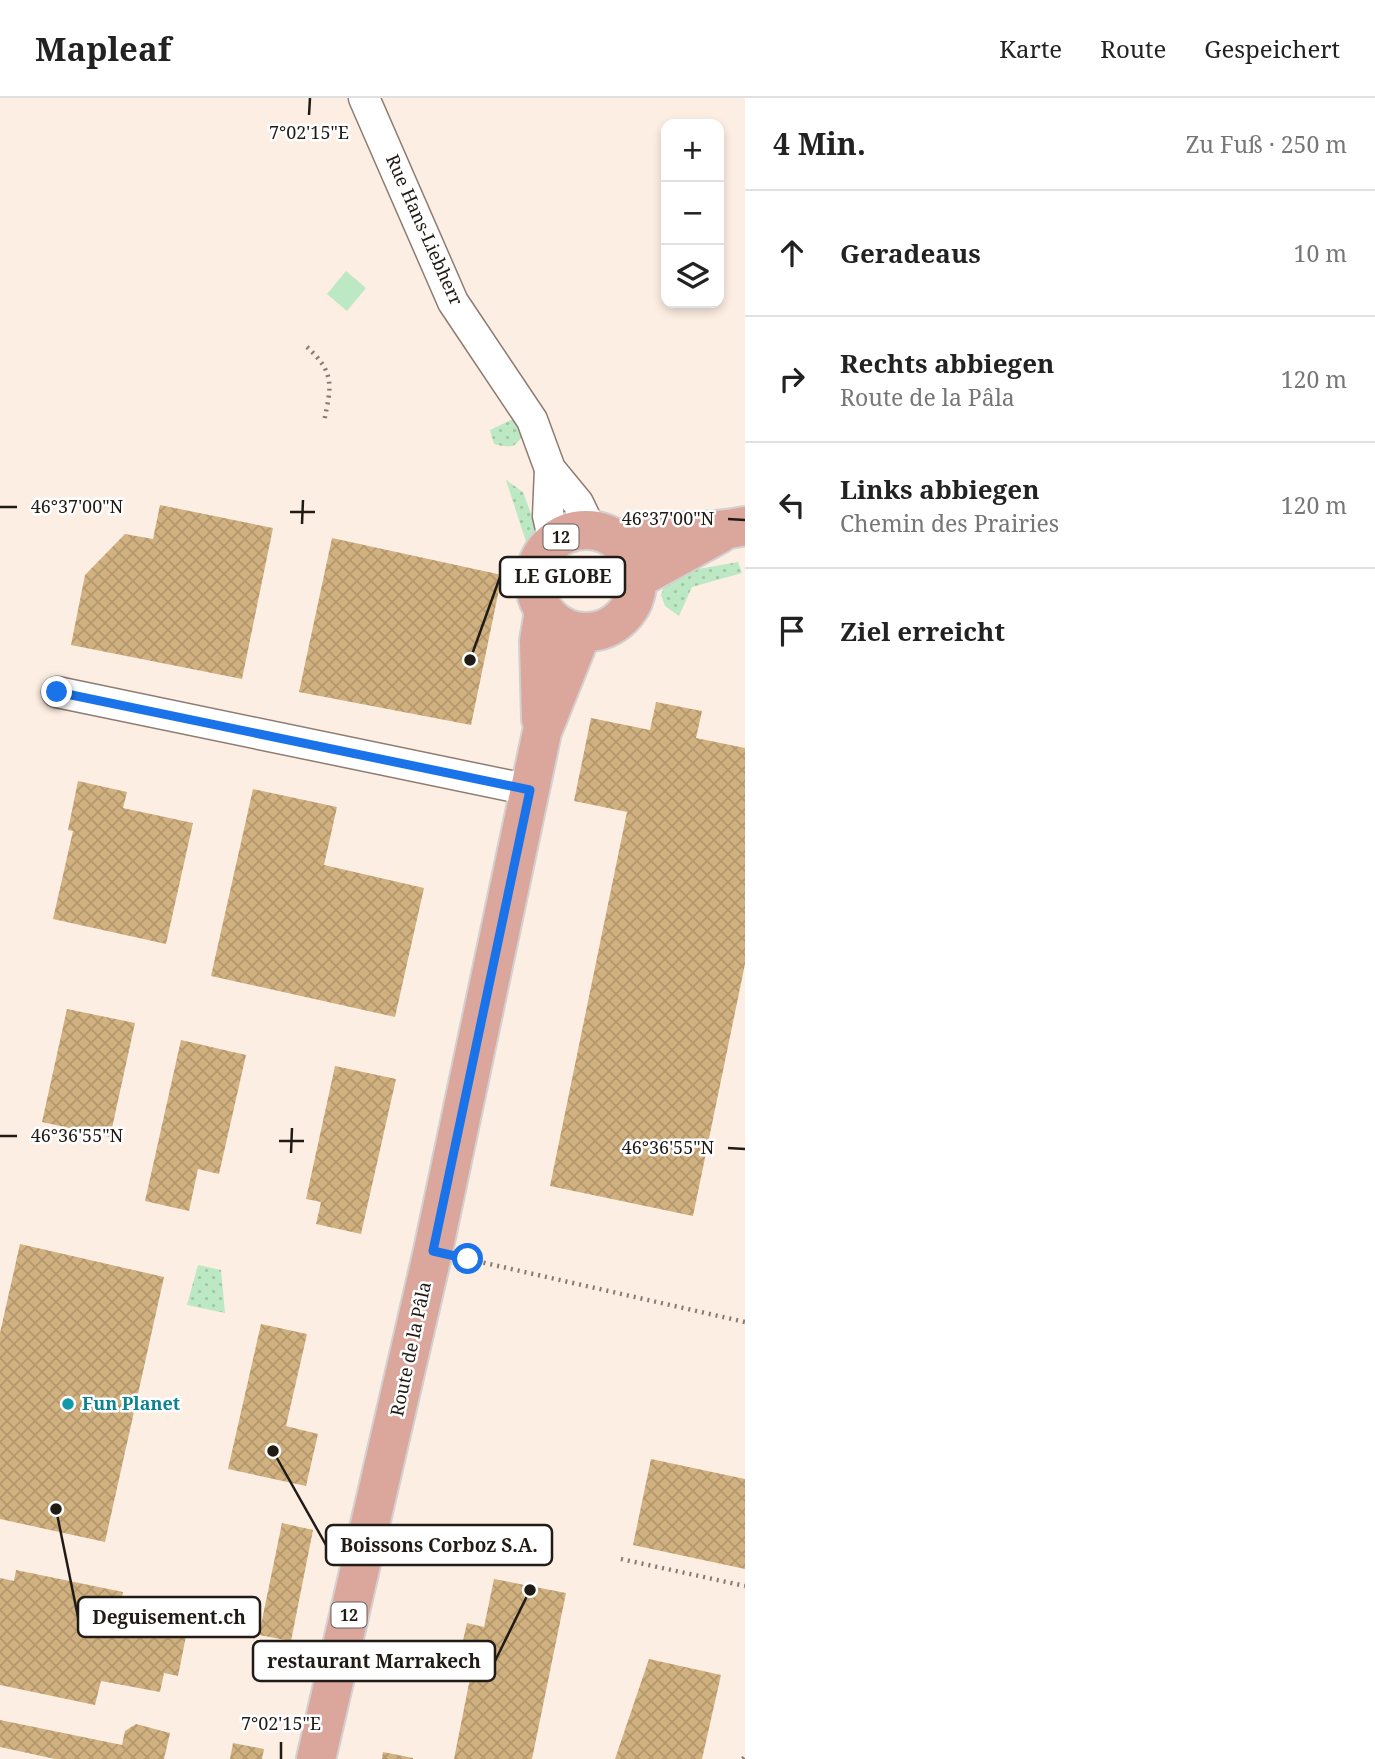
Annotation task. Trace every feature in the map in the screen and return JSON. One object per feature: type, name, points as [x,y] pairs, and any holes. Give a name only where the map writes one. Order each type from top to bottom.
[{"type":"main road","name":"12","points":[[554,542],[571,532],[604,535],[734,528]]},
{"type":"main road","name":"12","points":[[637,579],[734,528]]},
{"type":"main road","points":[[544,611],[559,624],[582,632],[604,629],[620,620],[631,605],[637,579],[629,552],[604,535]]},
{"type":"main road","name":"Route de la Pâla","points":[[542,732],[539,641],[544,611],[536,590],[536,570],[543,554],[554,542]]},
{"type":"main road","name":"Route de la Pâla","points":[[316,1759],[433,1251],[542,732],[582,632]]},
{"type":"street","name":"Rue Hans-Liebherr","points":[[364,98],[453,302],[533,420],[550,469],[604,535]]},
{"type":"street","name":"Rue Hans-Liebherr","points":[[550,469],[548,516],[554,542]]},
{"type":"street","points":[[57,692],[530,790]]},
{"type":"path","points":[[307,346],[322,361],[330,376],[324,422]]},
{"type":"path","points":[[433,1251],[745,1322]]},
{"type":"path","points":[[621,1559],[745,1586]]},
{"type":"green space","points":[[346,271],[366,288],[347,311],[327,294]]},
{"type":"green space","points":[[515,418],[522,435],[517,443],[507,446],[494,444],[490,430]]},
{"type":"green space","points":[[506,480],[523,492],[539,536],[530,554]]},
{"type":"green space","points":[[738,562],[742,573],[692,587],[679,616],[665,606],[661,595],[665,584],[698,569]]},
{"type":"green space","points":[[586,563],[598,568],[603,580],[598,592],[586,597],[574,592],[569,580],[574,568]]},
{"type":"green space","points":[[198,1265],[221,1270],[225,1313],[187,1305]]},
{"type":"building","points":[[160,505],[273,528],[242,679],[71,645],[85,575],[125,534],[153,539]]},
{"type":"building","points":[[332,538],[502,575],[471,725],[299,692]]},
{"type":"building","points":[[656,702],[702,711],[696,738],[745,748],[745,964],[693,1216],[550,1186],[627,812],[574,801],[591,718],[650,730]]},
{"type":"building","points":[[78,781],[127,792],[123,808],[193,823],[166,944],[53,919],[73,831],[68,830]]},
{"type":"building","points":[[253,789],[337,807],[324,865],[424,888],[395,1017],[211,976]]},
{"type":"building","points":[[67,1009],[135,1023],[110,1137],[42,1122]]},
{"type":"building","points":[[181,1040],[246,1055],[219,1174],[198,1169],[189,1211],[145,1201]]},
{"type":"building","points":[[335,1066],[396,1079],[361,1234],[316,1224],[321,1202],[306,1199]]},
{"type":"building","name":"Fun Planet","points":[[20,1244],[164,1277],[105,1542],[0,1519],[0,1333]]},
{"type":"building","points":[[261,1324],[307,1334],[286,1426],[318,1434],[306,1486],[228,1469]]},
{"type":"building","points":[[651,1459],[745,1479],[745,1569],[633,1545]]},
{"type":"building","points":[[282,1523],[313,1530],[291,1641],[259,1635]]},
{"type":"building","points":[[16,1570],[123,1592],[120,1607],[189,1621],[178,1676],[164,1673],[160,1692],[101,1681],[95,1705],[0,1685],[0,1578],[14,1581]]},
{"type":"building","points":[[494,1579],[566,1593],[532,1759],[454,1759],[476,1648],[462,1645],[467,1623],[484,1627]]},
{"type":"building","points":[[649,1659],[721,1675],[702,1759],[615,1759]]},
{"type":"building","points":[[0,1720],[122,1745],[125,1731],[136,1724],[170,1733],[164,1759],[55,1759],[0,1747]]},
{"type":"building","points":[[233,1743],[264,1749],[262,1759],[230,1759]]},
{"type":"building","points":[[383,1752],[413,1758],[413,1759],[382,1759]]},
{"type":"place","name":"LE GLOBE","points":[[470,660]]},
{"type":"place","name":"Fun Planet","points":[[68,1404]]},
{"type":"place","name":"Boissons Corboz S.A.","points":[[273,1451]]},
{"type":"place","name":"Deguisement.ch","points":[[56,1509]]},
{"type":"place","name":"restaurant Marrakech","points":[[530,1590]]},
{"type":"route","points":[[57,692],[530,790],[433,1251],[468,1259]]}]
